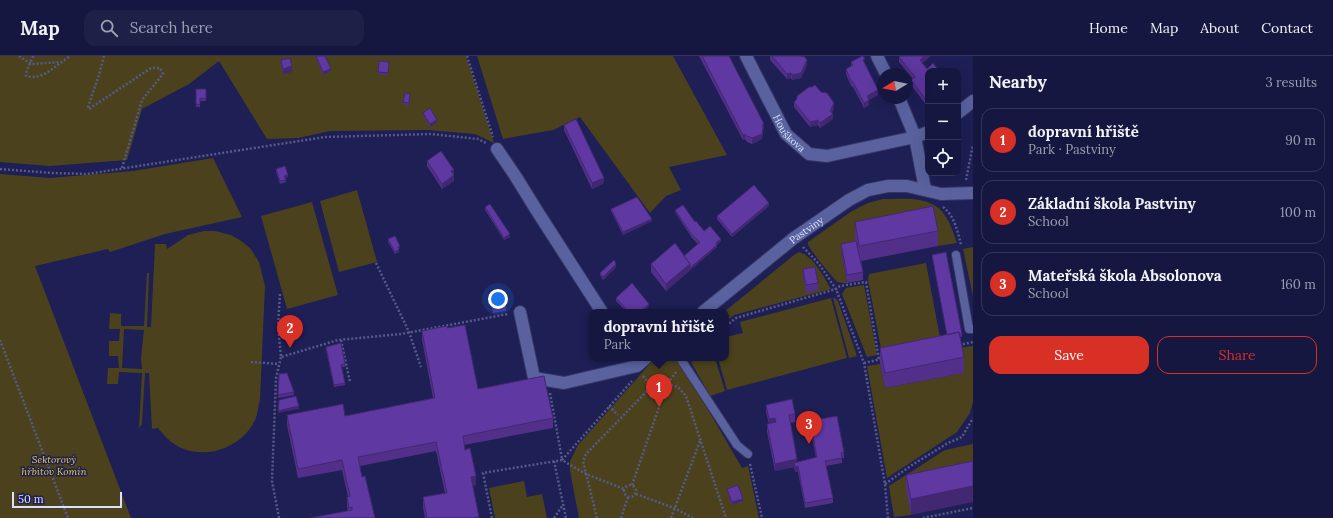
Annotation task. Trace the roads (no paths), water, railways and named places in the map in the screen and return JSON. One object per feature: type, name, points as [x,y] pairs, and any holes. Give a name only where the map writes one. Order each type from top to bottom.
[{"type":"street","name":"Houškova","points":[[746,56],[786,134],[809,154],[827,156],[915,137]]},
{"type":"street","points":[[877,56],[883,68]]},
{"type":"street","points":[[961,111],[973,101]]},
{"type":"street","points":[[901,104],[915,137],[925,189]]},
{"type":"street","points":[[915,137],[925,133]]},
{"type":"street","points":[[497,149],[600,309]]},
{"type":"street","name":"Pastviny","points":[[707,309],[794,238],[849,200],[868,190],[894,186],[907,186],[925,189],[941,194],[973,193]]},
{"type":"street","points":[[520,312],[534,378],[564,384],[636,365]]},
{"type":"lane","points":[[956,255],[969,330],[973,329]]},
{"type":"lane","points":[[682,361],[737,445],[748,454]]},
{"type":"place","name":"Základní škola Pastviny","points":[[290,348]]},
{"type":"place","name":"dopravní hřiště","points":[[659,407]]},
{"type":"place","name":"Mateřská škola Absolonova","points":[[809,444]]},
{"type":"park label","name":"Sektorový hřbitov Komín","points":[[54,464]]}]
